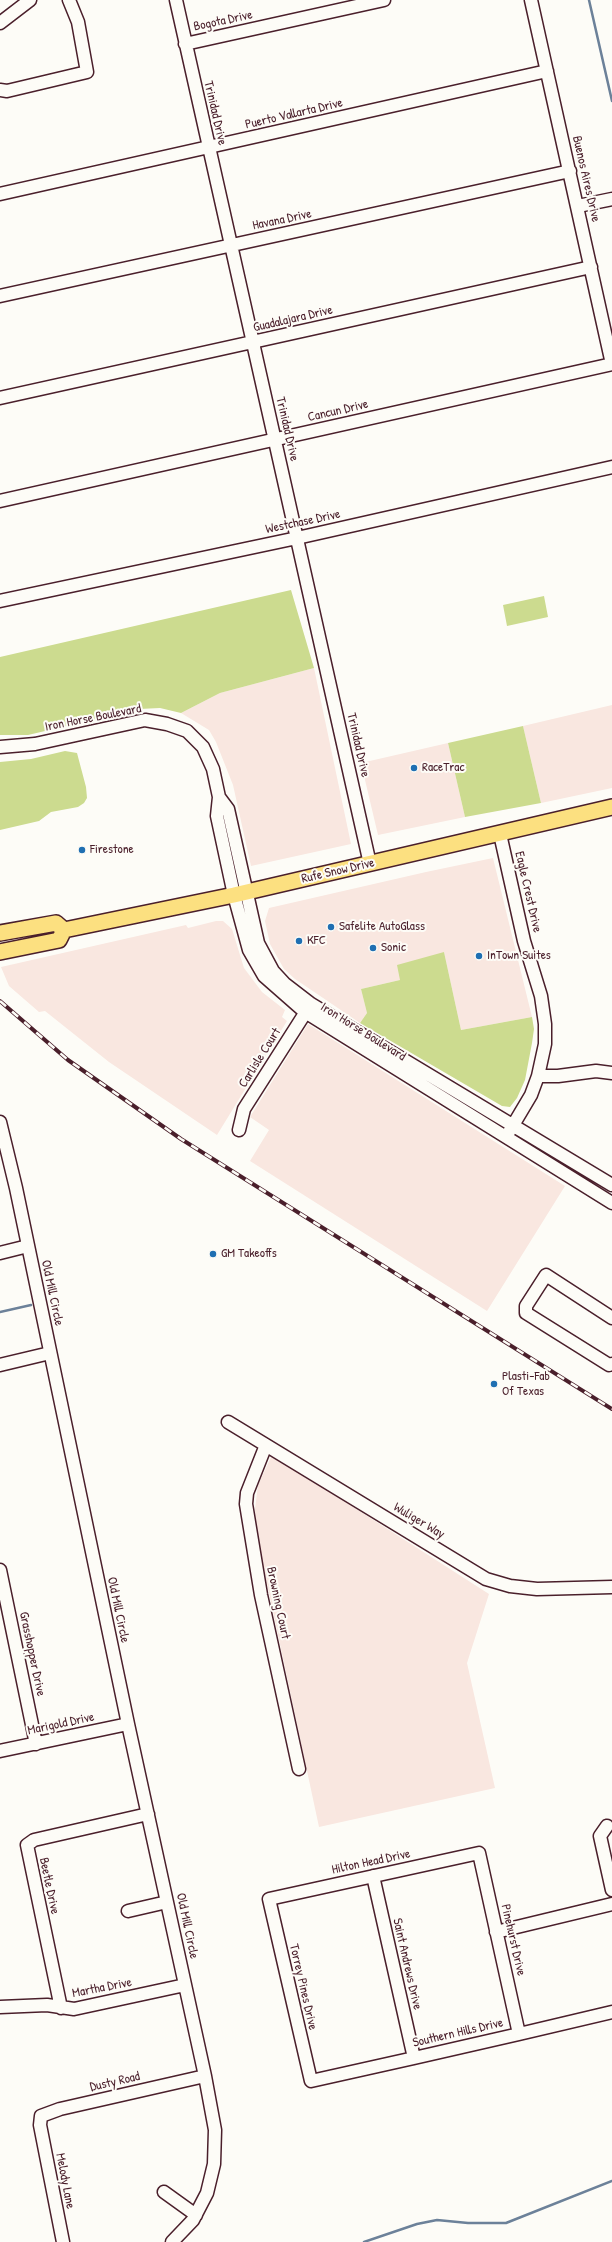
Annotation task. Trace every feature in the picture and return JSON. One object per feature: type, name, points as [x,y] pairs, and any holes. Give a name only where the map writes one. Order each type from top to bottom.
[{"type":"main road","name":"Rufe Snow Drive","points":[[64,930],[240,894],[612,807]]},
{"type":"main road","name":"Rufe Snow Drive","points":[[0,933],[56,923],[64,930]]},
{"type":"main road","name":"Rufe Snow Drive","points":[[0,952],[59,940],[64,930]]},
{"type":"street","points":[[0,23],[30,0]]},
{"type":"street","points":[[0,90],[7,91],[87,72],[78,22],[69,0]]},
{"type":"street","name":"Trinidad Drive","points":[[176,0],[370,864]]},
{"type":"street","name":"Bogota Drive","points":[[185,44],[384,0]]},
{"type":"street","name":"Buenos Aires Drive","points":[[531,0],[612,364]]},
{"type":"street","name":"Puerto Vallarta Drive","points":[[0,194],[546,71]]},
{"type":"street","name":"Havana Drive","points":[[0,296],[570,171]]},
{"type":"street","points":[[578,206],[612,199]]},
{"type":"street","name":"Guadalajara Drive","points":[[0,398],[591,267]]},
{"type":"street","name":"Cancun Drive","points":[[0,501],[612,364]]},
{"type":"street","name":"Westchase Drive","points":[[0,601],[297,538],[612,467]]},
{"type":"street","name":"Iron Horse Boulevard","points":[[0,747],[35,744],[144,720],[167,724],[187,731],[203,748],[213,769],[219,797],[228,809],[240,894],[263,955],[273,971],[308,1008],[506,1138],[612,1203]]},
{"type":"street","name":"Eagle Crest Drive","points":[[500,834],[524,941],[544,1010],[545,1044],[538,1076],[531,1095],[506,1138]]},
{"type":"street","name":"Iron Horse Boulevard","points":[[308,1008],[513,1125],[612,1185]]},
{"type":"street","name":"Carlisle Court","points":[[239,1130],[244,1109],[308,1008]]},
{"type":"street","points":[[538,1076],[558,1076],[596,1071],[612,1073]]},
{"type":"street","name":"Old Mill Circle","points":[[0,1122],[28,1246],[128,1724],[205,2076],[214,2130],[214,2164],[207,2193],[196,2215],[172,2242]]},
{"type":"street","points":[[0,1253],[28,1246]]},
{"type":"street","points":[[612,1318],[546,1275],[526,1306],[526,1314],[609,1365],[612,1364]]},
{"type":"street","points":[[0,1365],[50,1353]]},
{"type":"street","name":"Wuliger Way","points":[[228,1422],[486,1579],[510,1586],[537,1589],[612,1587]]},
{"type":"street","name":"Browning Court","points":[[266,1445],[247,1493],[246,1504],[261,1595],[299,1769]]},
{"type":"street","name":"Grasshopper Drive","points":[[0,1570],[36,1744]]},
{"type":"street","name":"Marigold Drive","points":[[0,1751],[128,1724]]},
{"type":"street","name":"Beetle Drive","points":[[61,2008],[28,1844],[34,1840],[148,1814]]},
{"type":"street","points":[[607,1826],[600,1836],[612,1890]]},
{"type":"street","name":"Hilton Head Drive","points":[[268,1899],[479,1853]]},
{"type":"street","name":"Pinehurst Drive","points":[[479,1853],[519,2034]]},
{"type":"street","name":"Saint Andrews Drive","points":[[373,1876],[414,2058]]},
{"type":"street","name":"Torrey Pines Drive","points":[[268,1899],[311,2081]]},
{"type":"street","points":[[128,1911],[167,1902]]},
{"type":"street","points":[[496,1932],[612,1904]]},
{"type":"street","name":"Martha Drive","points":[[0,2006],[47,2005],[74,2009],[103,2004],[185,1985]]},
{"type":"street","name":"Southern Hills Drive","points":[[311,2081],[612,2012]]},
{"type":"street","name":"Dusty Road","points":[[40,2125],[41,2116],[44,2113],[205,2076]]},
{"type":"street","name":"Melody Lane","points":[[40,2125],[63,2242]]},
{"type":"street","points":[[164,2192],[196,2215]]},
{"type":"shaded area","points":[[314,668],[351,844],[251,866],[233,785],[216,742],[209,730],[181,713],[220,693]]},
{"type":"shaded area","points":[[612,705],[612,788],[541,803],[523,726]]},
{"type":"shaded area","points":[[448,743],[465,817],[378,835],[361,763]]},
{"type":"shaded area","points":[[493,858],[532,1017],[461,1030],[444,952],[400,980],[361,989],[367,1013],[360,1023],[295,979],[284,969],[270,944],[265,921],[269,908]]},
{"type":"shaded area","points":[[216,921],[223,921],[232,929],[244,968],[262,992],[285,1010],[282,1017],[287,1021],[217,1135],[109,1062],[45,1011],[39,1012],[9,986],[1,967],[186,925],[188,928]]},
{"type":"shaded area","points":[[308,1024],[565,1186],[487,1311],[250,1161],[269,1130],[250,1117]]},
{"type":"shaded area","points":[[272,1455],[489,1594],[467,1663],[495,1788],[319,1827],[256,1532],[255,1509],[258,1485]]},
{"type":"green space","points":[[291,590],[314,668],[220,693],[181,713],[160,708],[139,709],[28,735],[0,735],[0,657]]},
{"type":"green space","points":[[544,596],[548,617],[507,626],[503,605]]},
{"type":"green space","points":[[523,726],[541,803],[465,817],[448,743]]},
{"type":"green space","points":[[65,751],[77,753],[86,787],[87,798],[84,803],[78,807],[51,812],[39,821],[0,830],[0,762],[31,759]]},
{"type":"green space","points":[[444,952],[461,1030],[532,1017],[534,1029],[525,1080],[517,1098],[510,1107],[502,1106],[360,1023],[367,1013],[361,989],[400,980],[397,965]]},
{"type":"waterway","points":[[589,0],[612,101]]},
{"type":"waterway","points":[[0,1312],[31,1305]]},
{"type":"waterway","points":[[364,2242],[417,2224],[437,2220],[468,2223],[506,2223],[612,2181]]},
{"type":"railway","points":[[0,1001],[68,1060],[181,1139],[612,1409]]},
{"type":"place","name":"RaceTrac","points":[[414,768]]},
{"type":"place","name":"Firestone","points":[[82,850]]},
{"type":"place","name":"Safelite AutoGlass","points":[[331,927]]},
{"type":"place","name":"KFC","points":[[299,941]]},
{"type":"place","name":"Sonic","points":[[373,948]]},
{"type":"place","name":"InTown Suites","points":[[479,956]]},
{"type":"place","name":"GM Takeoffs","points":[[213,1254]]},
{"type":"place","name":"Plasti-Fab Of Texas","points":[[494,1384]]}]
